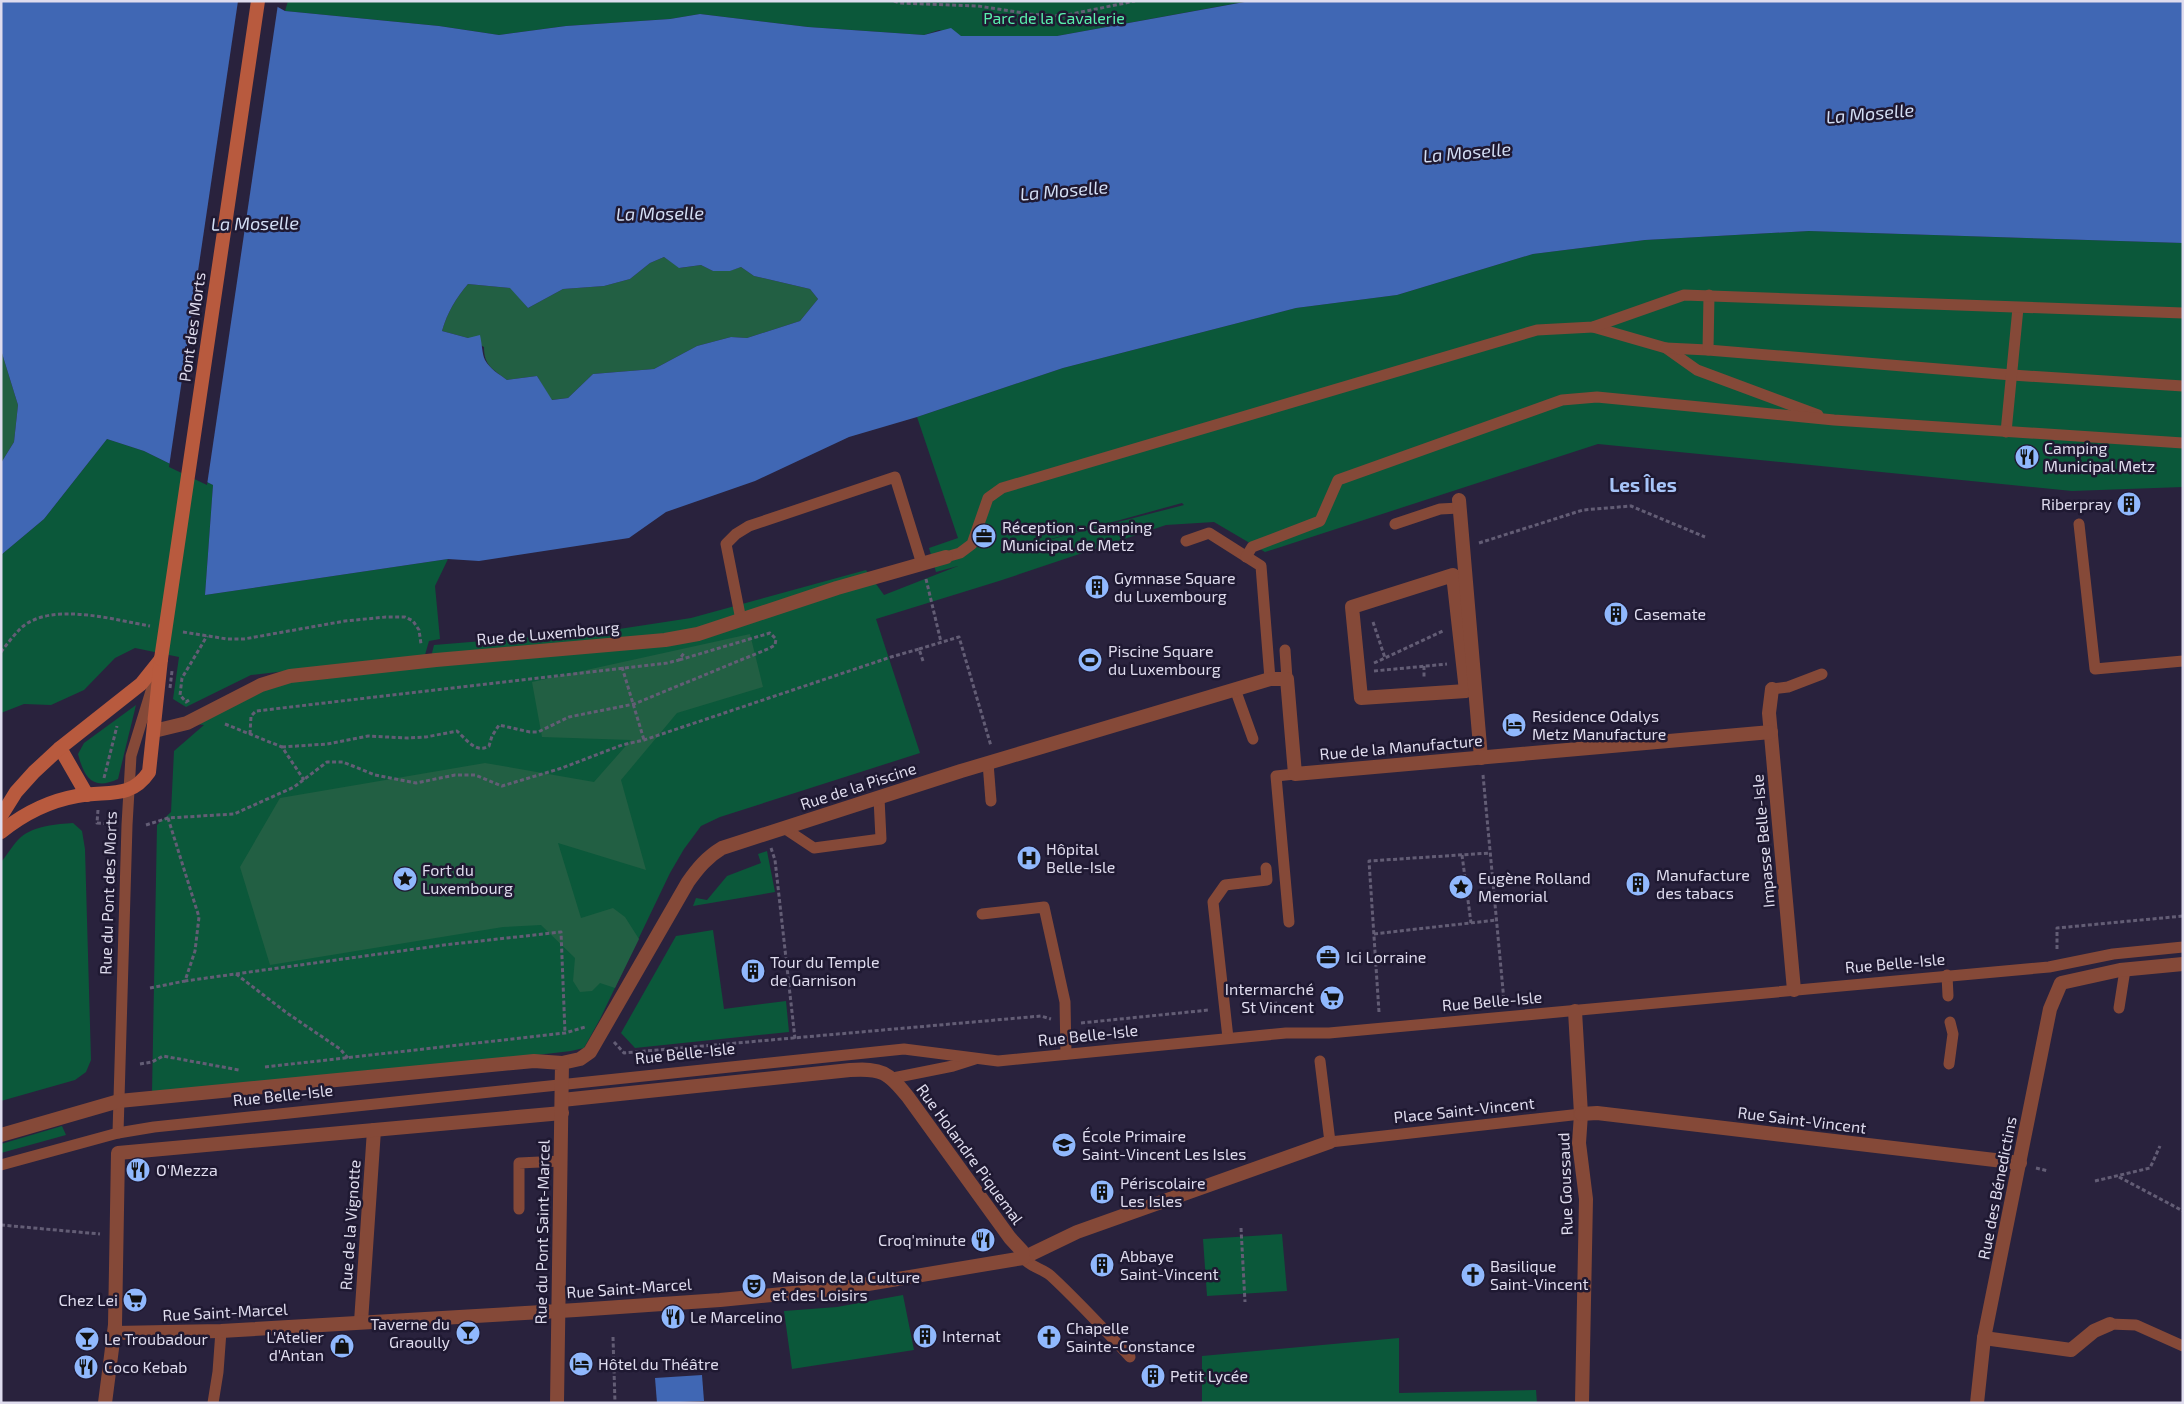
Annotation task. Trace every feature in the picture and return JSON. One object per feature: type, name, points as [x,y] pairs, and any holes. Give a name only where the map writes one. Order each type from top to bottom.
[{"type":"main road","name":"Pont des Morts","points":[[129,791],[141,783],[149,772],[161,659],[258,1]]},
{"type":"main road","points":[[1,816],[16,792],[34,772],[60,748],[141,684],[161,659]]},
{"type":"main road","points":[[60,748],[87,795]]},
{"type":"main road","points":[[1,832],[21,817],[40,808],[76,796],[129,791]]},
{"type":"street","points":[[1459,504],[1481,758]]},
{"type":"street","name":"Rue de Luxembourg","points":[[154,731],[187,723],[261,685],[290,676],[665,640],[698,634],[837,588],[946,557]]},
{"type":"street","points":[[1453,575],[1459,624],[1466,691],[1361,698],[1352,606],[1453,575]]},
{"type":"street","points":[[1270,679],[1286,679],[1295,774]]},
{"type":"street","name":"Rue de la Piscine","points":[[562,1062],[580,1059],[590,1052],[688,882],[700,865],[722,848],[991,762],[1270,679]]},
{"type":"street","name":"Impasse Belle-Isle","points":[[1772,689],[1769,713],[1794,990]]},
{"type":"street","name":"Rue de la Manufacture","points":[[1295,774],[1771,732]]},
{"type":"street","points":[[2125,970],[2183,964]]},
{"type":"street","name":"Rue des Bénedictins","points":[[1978,1403],[1984,1338],[2050,1010],[2061,983],[2125,970]]},
{"type":"street","points":[[1575,1011],[1580,1114]]},
{"type":"street","name":"Rue Belle-Isle","points":[[1,1135],[119,1101],[534,1061],[562,1062]]},
{"type":"street","name":"Rue du Pont Saint-Marcel","points":[[557,1403],[562,1062]]},
{"type":"street","name":"Rue Belle-Isle","points":[[117,1235],[118,1153],[374,1130],[850,1070],[871,1069],[889,1076]]},
{"type":"street","name":"Rue Holandre Piquemal","points":[[889,1076],[1010,1238],[1022,1251],[1023,1258]]},
{"type":"street","name":"Rue Saint-Vincent","points":[[1580,1114],[1597,1113],[2020,1163]]},
{"type":"street","name":"Rue Goussaud","points":[[1580,1114],[1579,1143],[1586,1199],[1582,1403]]},
{"type":"street","name":"Rue de la Vignotte","points":[[360,1322],[374,1130]]},
{"type":"street","points":[[1023,1258],[1077,1232],[1330,1142]]},
{"type":"street","points":[[104,1403],[114,1333],[117,1235]]},
{"type":"street","name":"Rue Saint-Marcel","points":[[114,1333],[221,1331],[720,1300],[844,1288],[1023,1258]]},
{"type":"street","points":[[1984,1338],[2071,1350],[2094,1331],[2110,1324]]},
{"type":"lane","points":[[946,557],[960,553],[972,544],[988,498],[1002,488],[1537,330],[1593,327],[1684,295],[2183,313]]},
{"type":"lane","points":[[1708,295],[1708,350]]},
{"type":"lane","points":[[2006,432],[2018,308]]},
{"type":"lane","points":[[1593,327],[1666,348],[2012,375],[2183,386]]},
{"type":"lane","points":[[1666,348],[1697,370],[1834,420]]},
{"type":"lane","points":[[1246,557],[1252,546],[1320,521],[1338,480],[1562,400],[1597,397],[1834,420],[2183,443]]},
{"type":"lane","points":[[741,620],[726,544],[736,534],[749,526],[895,476],[922,564]]},
{"type":"lane","points":[[1395,524],[1459,504]]},
{"type":"lane","points":[[2079,524],[2095,669],[2183,662]]},
{"type":"lane","points":[[1186,541],[1209,533],[1261,566],[1270,679]]},
{"type":"lane","points":[[1285,650],[1286,679]]},
{"type":"lane","name":"Rue du Pont des Morts","points":[[118,1133],[131,756],[161,659]]},
{"type":"lane","points":[[1772,689],[1788,687],[1822,674]]},
{"type":"lane","points":[[1235,689],[1253,739]]},
{"type":"lane","points":[[991,762],[991,801]]},
{"type":"lane","points":[[1289,922],[1276,776],[1295,774]]},
{"type":"lane","points":[[784,828],[814,848],[881,840],[879,798]]},
{"type":"lane","points":[[1228,1038],[1213,902],[1225,885],[1267,880],[1266,868]]},
{"type":"lane","points":[[982,914],[1044,907],[1065,1002],[1066,1054]]},
{"type":"lane","name":"Rue Belle-Isle","points":[[1,1165],[118,1133],[154,1126],[562,1083],[904,1049],[998,1061],[1228,1038],[1286,1033],[1329,1033],[2049,967],[2113,954],[2183,947]]},
{"type":"lane","points":[[2119,1008],[2125,970]]},
{"type":"lane","points":[[1947,975],[1948,996]]},
{"type":"lane","points":[[1949,1064],[1953,1034],[1950,1022]]},
{"type":"lane","points":[[889,1076],[953,1066],[979,1058]]},
{"type":"lane","points":[[1320,1061],[1330,1142]]},
{"type":"lane","name":"Place Saint-Vincent","points":[[1330,1142],[1580,1114]]},
{"type":"lane","points":[[520,1209],[520,1163],[561,1161]]},
{"type":"lane","points":[[1023,1258],[1030,1266],[1049,1274],[1074,1296],[1130,1357]]},
{"type":"lane","points":[[2110,1324],[2136,1326],[2183,1346]]},
{"type":"lane","points":[[213,1403],[218,1372],[221,1331]]},
{"type":"path","points":[[894,1],[900,3],[978,6],[1030,14],[1062,16],[1135,1]]},
{"type":"path","points":[[1463,549],[1583,510],[1630,506],[1705,538]]},
{"type":"path","points":[[927,583],[941,642]]},
{"type":"path","points":[[1,652],[22,628],[42,616],[66,613],[152,626]]},
{"type":"path","points":[[179,631],[206,636],[244,639],[345,621],[405,617],[413,621],[419,630],[423,662]]},
{"type":"path","points":[[1373,622],[1385,658]]},
{"type":"path","points":[[1369,666],[1459,624]]},
{"type":"path","points":[[219,722],[282,747],[327,744],[368,736],[407,738],[456,731],[479,749],[489,746],[492,736],[499,725],[538,732],[569,717],[634,704],[770,648],[775,645],[776,639],[770,633],[679,660],[256,711],[251,716],[250,734]]},
{"type":"path","points":[[679,660],[698,634]]},
{"type":"path","points":[[194,698],[186,702],[180,695],[179,689],[182,678],[206,636]]},
{"type":"path","points":[[146,826],[168,818],[234,814],[294,787],[327,762],[343,762],[375,775],[416,783],[455,775],[476,775],[502,786],[562,768],[622,745],[644,740],[959,637],[991,762]]},
{"type":"path","points":[[919,649],[923,661]]},
{"type":"path","points":[[1370,672],[1463,662]]},
{"type":"path","points":[[622,667],[644,740]]},
{"type":"path","points":[[103,782],[118,724],[114,719]]},
{"type":"path","points":[[282,747],[304,780]]},
{"type":"path","points":[[1481,758],[1504,1001]]},
{"type":"path","points":[[98,807],[97,823],[111,824]]},
{"type":"path","points":[[168,818],[199,917],[195,952],[185,982]]},
{"type":"path","points":[[767,833],[775,860],[795,1038]]},
{"type":"path","points":[[1379,1013],[1369,861],[1490,853]]},
{"type":"path","points":[[1462,855],[1471,923]]},
{"type":"path","points":[[2057,953],[2057,928],[2183,916]]},
{"type":"path","points":[[1374,934],[1496,920]]},
{"type":"path","points":[[150,988],[444,945],[561,932],[565,1033]]},
{"type":"path","points":[[236,974],[286,1013],[340,1049],[349,1058]]},
{"type":"path","points":[[612,1041],[624,1053],[1041,1016],[1065,1022],[1087,1023],[1277,1003]]},
{"type":"path","points":[[264,1067],[565,1033],[583,1026],[589,1028]]},
{"type":"path","points":[[140,1064],[152,1062],[163,1056],[236,1070],[246,1069]]},
{"type":"path","points":[[2095,1182],[2150,1168],[2160,1146]]},
{"type":"path","points":[[2034,1167],[2048,1171]]},
{"type":"path","points":[[2118,1177],[2183,1211]]},
{"type":"path","points":[[1,1225],[117,1235]]},
{"type":"path","points":[[1242,1228],[1245,1302]]},
{"type":"path","points":[[613,1337],[615,1403]]},
{"type":"green space","name":"Parc de la Cavalerie","points":[[288,1],[1249,1],[1057,36],[961,36],[939,30],[924,35],[808,27],[700,14],[670,19],[566,26],[499,35],[439,26],[285,11]]},
{"type":"green space","points":[[1809,231],[2183,243],[2183,487],[2072,491],[1598,444],[1265,552],[1214,522],[1166,525],[999,581],[876,619],[920,753],[720,817],[701,826],[684,849],[670,873],[600,1019],[584,1048],[537,1055],[152,1093],[157,825],[171,812],[174,751],[204,725],[187,723],[261,685],[430,661],[434,645],[606,631],[691,618],[866,570],[884,595],[958,566],[936,572],[929,548],[958,538],[917,417],[1063,368],[1296,308],[1397,295],[1533,254],[1645,240]],"holes":[[[1182,503],[1184,505],[1029,545]]]},
{"type":"green space","points":[[664,257],[680,268],[701,265],[713,271],[729,271],[741,267],[754,276],[810,289],[818,299],[800,321],[747,338],[731,337],[697,346],[654,369],[593,374],[568,398],[551,400],[537,376],[507,380],[488,363],[484,347],[468,338],[442,331],[452,306],[468,284],[511,288],[528,308],[563,289],[604,286],[630,279],[650,263]]},
{"type":"green space","points":[[1,350],[18,405],[14,442],[1,463]]},
{"type":"green space","points":[[107,439],[144,451],[213,485],[205,595],[448,559],[435,586],[440,639],[429,641],[425,655],[251,675],[186,707],[173,699],[179,657],[135,648],[115,658],[84,690],[51,705],[24,704],[1,713],[1,555],[44,519]]},
{"type":"green space","points":[[750,634],[763,687],[677,713],[621,780],[646,870],[558,843],[581,918],[613,908],[625,917],[639,939],[615,988],[600,983],[592,991],[580,992],[573,981],[575,958],[541,925],[503,927],[270,965],[240,867],[280,798],[485,763],[594,782],[631,740],[542,737],[532,682]]},
{"type":"green space","points":[[136,705],[118,779],[102,783],[90,780],[83,769],[78,754],[84,743]]},
{"type":"green space","points":[[73,823],[82,831],[85,849],[91,1060],[86,1072],[75,1080],[1,1101],[1,862],[15,843],[26,833],[46,826]]},
{"type":"green space","points":[[767,851],[775,892],[693,906],[696,898],[707,900],[727,876],[761,863],[758,854]]},
{"type":"green space","points":[[713,930],[724,1009],[786,1001],[789,1032],[635,1048],[621,1033],[676,936]]},
{"type":"green space","points":[[62,1126],[66,1135],[1,1153],[1,1144]]},
{"type":"green space","points":[[1282,1234],[1287,1291],[1207,1296],[1203,1239]]},
{"type":"green space","points":[[903,1295],[914,1350],[792,1369],[784,1311],[837,1307]]},
{"type":"green space","points":[[1399,1338],[1399,1393],[1536,1390],[1537,1403],[1202,1403],[1202,1356]]},
{"type":"water","name":"La Moselle","points":[[1,1],[267,1],[285,11],[439,26],[499,35],[566,26],[670,19],[700,14],[808,27],[924,35],[951,28],[961,36],[1057,36],[1250,1],[2183,1],[2183,243],[1809,231],[1645,240],[1533,254],[1397,295],[1296,308],[1063,368],[917,417],[849,437],[755,481],[666,512],[629,538],[479,561],[448,559],[205,595],[213,485],[144,451],[107,439],[44,519],[1,555],[1,463],[14,442],[18,405],[1,350]],"holes":[[[664,257],[679,268],[701,265],[713,271],[730,271],[741,267],[754,276],[810,289],[818,299],[800,321],[747,338],[731,337],[697,346],[654,369],[593,374],[568,398],[552,400],[537,376],[507,380],[492,369],[484,358],[480,335],[468,338],[442,331],[452,306],[468,284],[510,288],[528,308],[563,289],[604,286],[630,279],[650,263]]]},
{"type":"water","points":[[702,1375],[704,1401],[657,1403],[655,1378]]},
{"type":"pier","points":[[238,1],[273,1],[278,4],[207,485],[169,467]]},
{"type":"place","name":"Camping Municipal Metz","points":[[2027,457]]},
{"type":"place","name":"Riberpray","points":[[2129,504]]},
{"type":"place","name":"Réception - Camping Municipal de Metz","points":[[984,536]]},
{"type":"place","name":"Gymnase Square du Luxembourg","points":[[1097,587]]},
{"type":"place","name":"Casemate","points":[[1616,614]]},
{"type":"place","name":"Piscine Square du Luxembourg","points":[[1090,660]]},
{"type":"place","name":"Residence Odalys Metz Manufacture","points":[[1514,725]]},
{"type":"place","name":"Hôpital Belle-Isle","points":[[1029,858]]},
{"type":"place","name":"Fort du Luxembourg","points":[[405,879]]},
{"type":"place","name":"Manufacture des tabacs","points":[[1638,884]]},
{"type":"place","name":"Eugène Rolland Memorial","points":[[1461,887]]},
{"type":"place","name":"Ici Lorraine","points":[[1328,957]]},
{"type":"place","name":"Tour du Temple de Garnison","points":[[753,971]]},
{"type":"place","name":"Intermarché St Vincent","points":[[1332,998]]},
{"type":"place","name":"École Primaire Saint-Vincent Les Isles","points":[[1064,1145]]},
{"type":"place","name":"O'Mezza","points":[[138,1170]]},
{"type":"place","name":"Périscolaire Les Isles","points":[[1102,1192]]},
{"type":"place","name":"Croq'minute","points":[[983,1240]]},
{"type":"place","name":"Abbaye Saint-Vincent","points":[[1102,1265]]},
{"type":"place","name":"Basilique Saint-Vincent","points":[[1473,1275]]},
{"type":"place","name":"Maison de la Culture et des Loisirs","points":[[754,1286]]},
{"type":"place","name":"Chez Lei","points":[[135,1300]]},
{"type":"place","name":"Le Marcelino","points":[[673,1317]]},
{"type":"place","name":"Taverne du Graoully","points":[[468,1333]]},
{"type":"place","name":"Internat","points":[[925,1336]]},
{"type":"place","name":"Chapelle Sainte-Constance","points":[[1049,1337]]},
{"type":"place","name":"Le Troubadour","points":[[87,1339]]},
{"type":"place","name":"L'Atelier d'Antan","points":[[342,1346]]},
{"type":"place","name":"Hôtel du Théâtre","points":[[581,1364]]},
{"type":"place","name":"Coco Kebab","points":[[86,1367]]},
{"type":"place","name":"Petit Lycée","points":[[1153,1376]]},
{"type":"district","name":"Les Îles","points":[[1643,485]]}]
